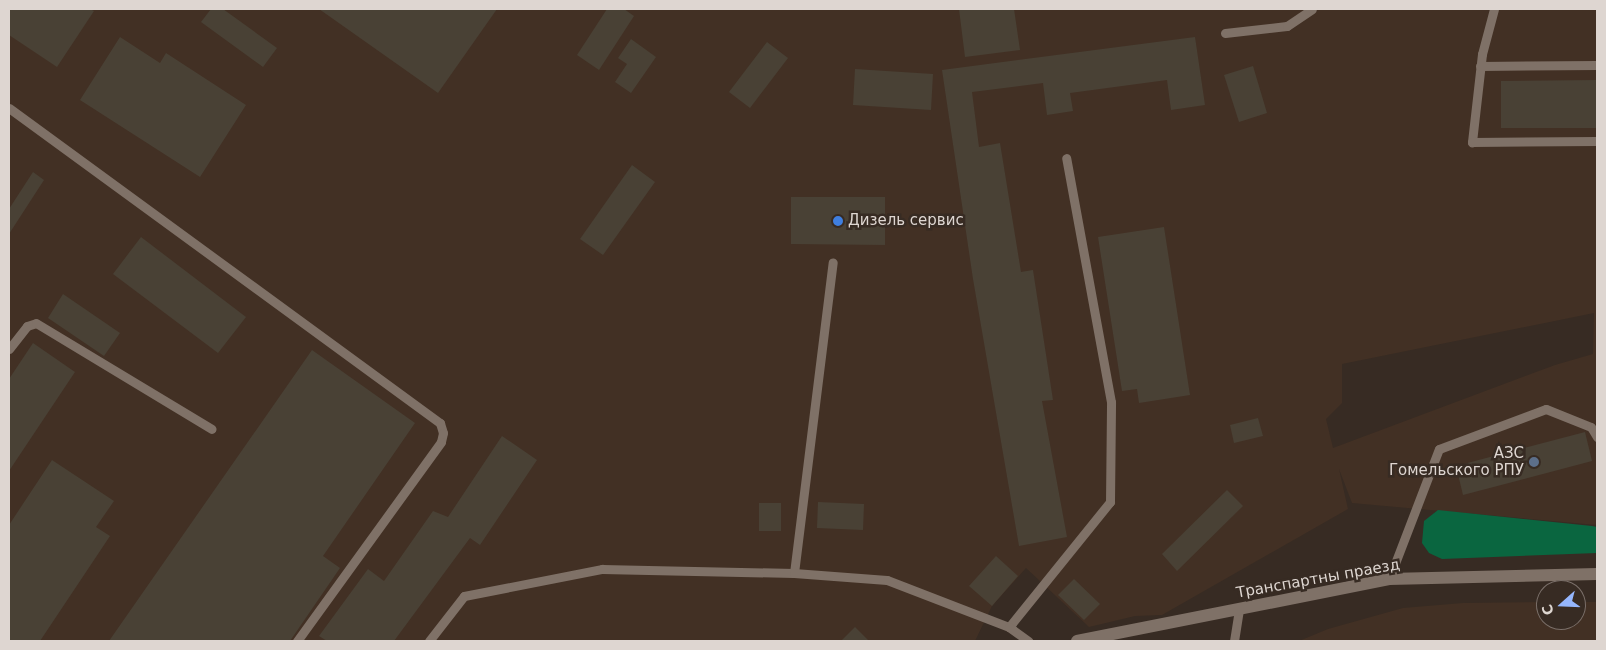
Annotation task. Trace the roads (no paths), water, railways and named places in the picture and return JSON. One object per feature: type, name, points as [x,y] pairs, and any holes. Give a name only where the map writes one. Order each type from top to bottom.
[{"type":"street","name":"Транспартны праезд","points":[[1077,641],[1389,579],[1597,574]]},
{"type":"lane","points":[[1225,33],[1287,26],[1312,9]]},
{"type":"lane","points":[[1494,9],[1480,66],[1472,142],[1597,141]]},
{"type":"lane","points":[[1480,66],[1597,65]]},
{"type":"lane","points":[[9,108],[440,423],[443,433],[441,442],[298,641]]},
{"type":"lane","points":[[1009,627],[1110,502],[1110,402],[1066,158]]},
{"type":"lane","points":[[794,573],[833,262]]},
{"type":"lane","points":[[9,349],[27,326],[36,323],[212,429]]},
{"type":"lane","points":[[1389,579],[1439,449],[1546,409],[1591,427],[1597,437]]},
{"type":"lane","points":[[429,641],[464,596],[602,569],[794,573],[887,580],[1009,627],[1028,641]]},
{"type":"lane","points":[[1234,641],[1239,609]]},
{"type":"place","name":"Дизель сервис","points":[[838,221]]},
{"type":"place","name":"АЗС Гомельского РПУ","points":[[1534,462]]}]
